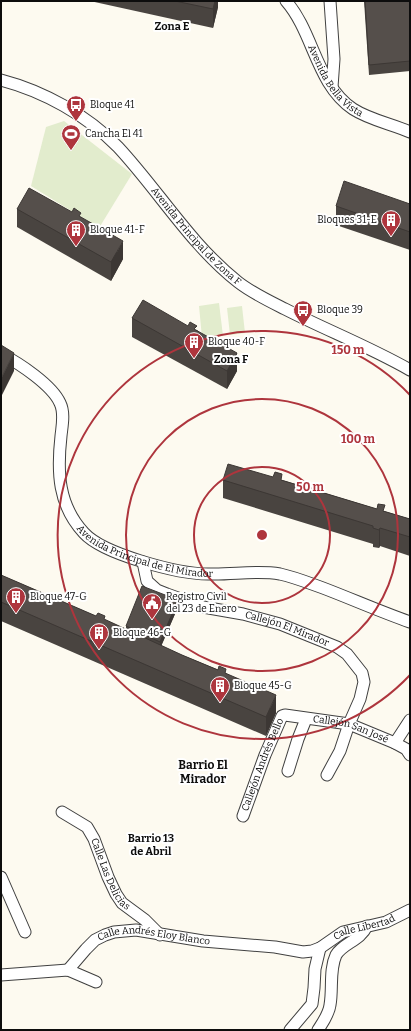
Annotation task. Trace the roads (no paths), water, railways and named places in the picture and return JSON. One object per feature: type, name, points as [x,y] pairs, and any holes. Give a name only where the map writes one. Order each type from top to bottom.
[{"type":"street","name":"Avenida Bella Vista","points":[[286,1],[300,22],[332,87],[346,104],[358,112],[410,132]]},
{"type":"street","points":[[330,1],[334,60],[332,87]]},
{"type":"street","name":"Avenida Principal de Zona F","points":[[1,80],[26,88],[64,106],[106,135],[134,166],[203,249],[226,272],[243,286],[263,298],[317,325],[392,359],[410,370]]},
{"type":"street","name":"Avenida Principal de El Mirador","points":[[1,354],[14,360],[31,373],[53,393],[61,405],[62,421],[59,455],[62,493],[70,514],[90,539],[143,562],[174,571],[192,574],[247,572],[280,574],[314,585],[410,622]]},
{"type":"street","name":"Callejón El Mirador","points":[[143,562],[147,581],[157,590],[203,606],[243,614],[280,624],[343,650],[362,673],[364,682],[360,699],[349,724],[340,751],[327,775]]},
{"type":"street","name":"Callejón San José","points":[[285,715],[349,724],[406,749],[410,755]]},
{"type":"street","name":"Callejón Andrés Bello","points":[[243,816],[280,719],[285,715]]},
{"type":"street","points":[[288,771],[306,719]]},
{"type":"street","points":[[395,744],[410,720]]},
{"type":"street","name":"Calle Las Delicias","points":[[62,812],[87,827],[94,839],[108,877],[122,903],[145,920],[160,935]]},
{"type":"street","points":[[1,877],[25,932]]},
{"type":"street","name":"Calle Libertad","points":[[320,948],[343,932],[386,922],[410,910]]},
{"type":"street","points":[[318,1030],[328,1014],[330,1006],[332,975],[336,955],[362,936],[368,926]]},
{"type":"street","name":"Calle Andrés Eloy Blanco","points":[[68,970],[95,940],[114,932],[136,930],[203,941],[271,947],[303,952],[320,948]]},
{"type":"street","points":[[290,1030],[312,1004],[315,969],[320,948]]},
{"type":"street","points":[[1,975],[68,970],[96,982]]},
{"type":"place","name":"Bloque 41","points":[[76,122]]},
{"type":"place","name":"Cancha El 41","points":[[71,151]]},
{"type":"place","name":"Bloques 31-E","points":[[391,237]]},
{"type":"place","name":"Bloque 41-F","points":[[76,247]]},
{"type":"place","name":"Bloque 39","points":[[303,327]]},
{"type":"place","name":"Bloque 40-F","points":[[194,359]]},
{"type":"place","name":"Bloque 47-G","points":[[16,614]]},
{"type":"place","name":"Registro Civil del 23 de Enero","points":[[152,620]]},
{"type":"place","name":"Bloque 46-G","points":[[99,650]]},
{"type":"place","name":"Bloque 45-G","points":[[220,703]]},
{"type":"district","name":"Zona E","points":[[172,26]]},
{"type":"district","name":"Zona F","points":[[231,359]]},
{"type":"district","name":"Barrio El Mirador","points":[[203,772]]},
{"type":"district","name":"Barrio 13 de Abril","points":[[151,844]]}]
